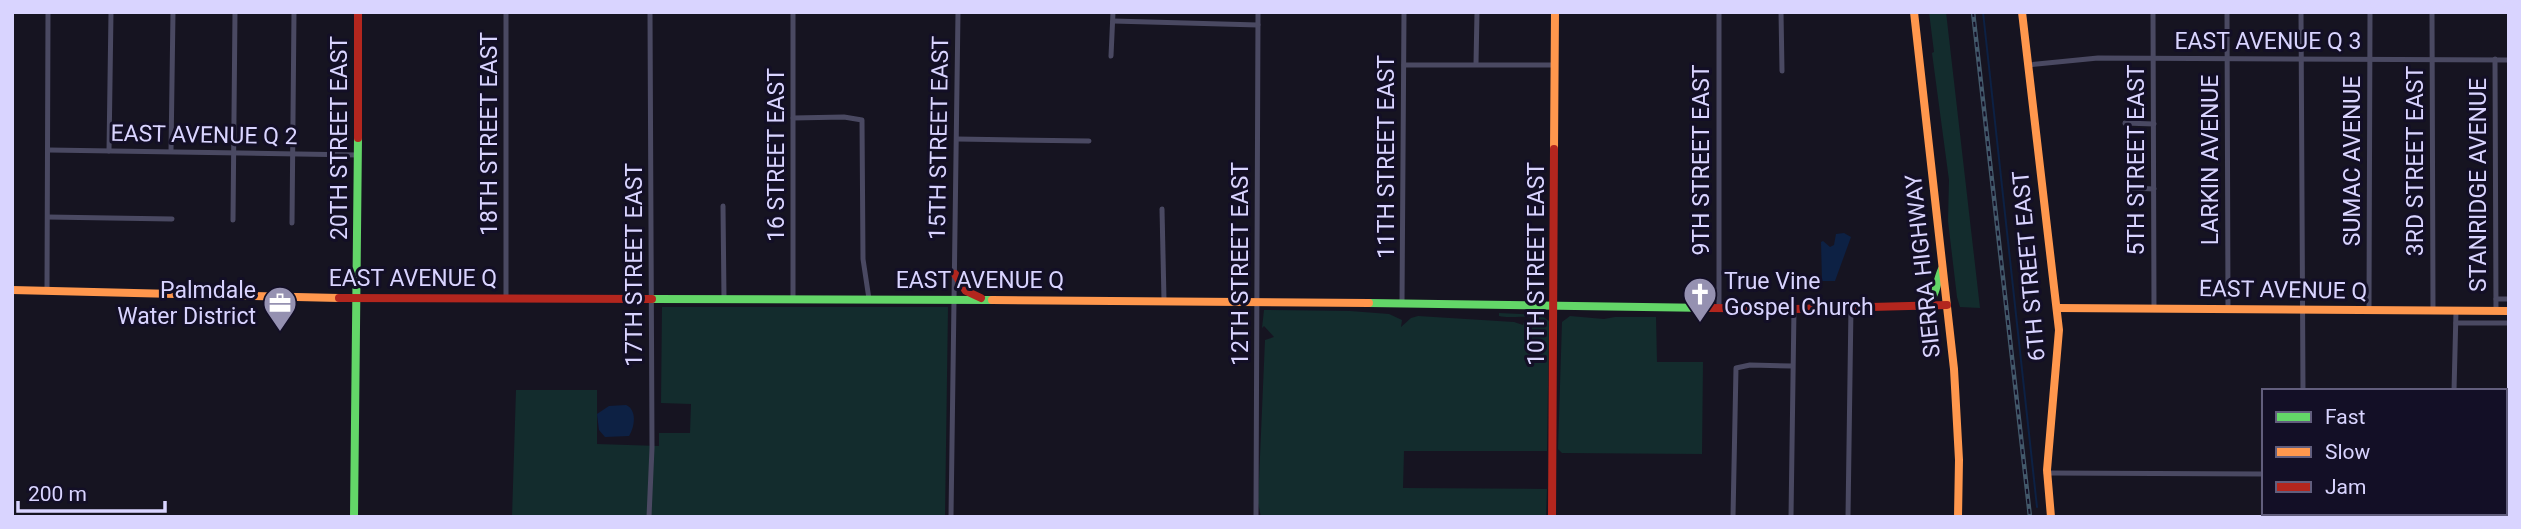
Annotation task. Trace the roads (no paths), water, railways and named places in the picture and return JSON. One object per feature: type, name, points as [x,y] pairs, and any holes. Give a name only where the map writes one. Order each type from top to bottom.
[{"type":"main road","name":"20TH STREET EAST","points":[[354,517],[358,298],[358,12]]},
{"type":"main road","name":"10TH STREET EAST","points":[[1552,517],[1555,12]]},
{"type":"main road","name":"SIERRA HIGHWAY","points":[[1914,12],[1957,406],[1958,517]]},
{"type":"main road","name":"6TH STREET EAST","points":[[2022,12],[2057,308],[2058,360],[2046,474],[2051,517]]},
{"type":"main road","points":[[1917,306],[1930,302],[1935,296],[1936,282],[1942,268]]},
{"type":"main road","points":[[955,274],[966,291],[983,300]]},
{"type":"main road","name":"EAST AVENUE Q","points":[[12,290],[358,298],[1164,300],[1794,309],[1947,305]]},
{"type":"main road","name":"EAST AVENUE Q","points":[[2057,308],[2509,311]]},
{"type":"street","points":[[47,290],[48,12]]},
{"type":"street","points":[[108,151],[111,12]]},
{"type":"street","points":[[171,151],[173,12]]},
{"type":"street","points":[[233,220],[235,12]]},
{"type":"street","points":[[292,223],[294,12]]},
{"type":"street","name":"18TH STREET EAST","points":[[506,12],[506,298]]},
{"type":"street","name":"17TH STREET EAST","points":[[649,517],[652,448],[650,12]]},
{"type":"street","name":"16 STREET EAST","points":[[793,12],[793,299]]},
{"type":"street","name":"15TH STREET EAST","points":[[951,517],[958,12]]},
{"type":"street","points":[[1111,56],[1113,12]]},
{"type":"street","name":"12TH STREET EAST","points":[[1256,517],[1258,12]]},
{"type":"street","name":"11TH STREET EAST","points":[[1402,303],[1404,12]]},
{"type":"street","points":[[1476,65],[1477,12]]},
{"type":"street","name":"9TH STREET EAST","points":[[1719,12],[1719,308]]},
{"type":"street","points":[[1781,12],[1782,71]]},
{"type":"street","name":"5TH STREET EAST","points":[[2153,12],[2154,308]]},
{"type":"street","name":"LARKIN AVENUE","points":[[2227,12],[2228,308]]},
{"type":"street","points":[[2301,12],[2303,389]]},
{"type":"street","name":"SUMAC AVENUE","points":[[2369,310],[2370,12]]},
{"type":"street","name":"3RD STREET EAST","points":[[2432,12],[2433,310]]},
{"type":"street","points":[[1113,21],[1258,25]]},
{"type":"street","name":"EAST AVENUE Q 3","points":[[2028,65],[2098,58],[2509,60]]},
{"type":"street","name":"STANRIDGE AVENUE","points":[[2494,60],[2496,311]]},
{"type":"street","points":[[1404,65],[1555,65]]},
{"type":"street","points":[[793,118],[844,117],[862,120],[863,259],[869,299]]},
{"type":"street","points":[[2125,123],[2154,124]]},
{"type":"street","points":[[957,139],[1089,141]]},
{"type":"street","name":"EAST AVENUE Q 2","points":[[49,150],[358,155]]},
{"type":"street","points":[[2131,188],[2154,189]]},
{"type":"street","points":[[723,206],[724,298]]},
{"type":"street","points":[[1162,209],[1164,300]]},
{"type":"street","points":[[48,217],[172,219]]},
{"type":"street","points":[[2496,299],[2509,299]]},
{"type":"street","points":[[1848,517],[1851,306]]},
{"type":"street","points":[[1791,517],[1794,309]]},
{"type":"street","points":[[2454,389],[2456,311]]},
{"type":"street","points":[[2455,323],[2509,323]]},
{"type":"street","points":[[1733,517],[1736,368],[1741,365],[1793,366]]},
{"type":"street","points":[[2046,474],[2262,474]]},
{"type":"water","points":[[1844,233],[1851,237],[1835,281],[1822,281],[1821,242],[1830,247],[1834,245],[1836,234]]},
{"type":"water","points":[[609,406],[630,407],[634,419],[629,436],[605,437],[599,430],[597,414]]},
{"type":"waterway","points":[[1983,12],[2037,507]]},
{"type":"railway","points":[[1973,12],[2030,517]]},
{"type":"place","name":"True Vine Gospel Church","points":[[1700,324]]},
{"type":"place","name":"Palmdale Water District","points":[[280,333]]}]
